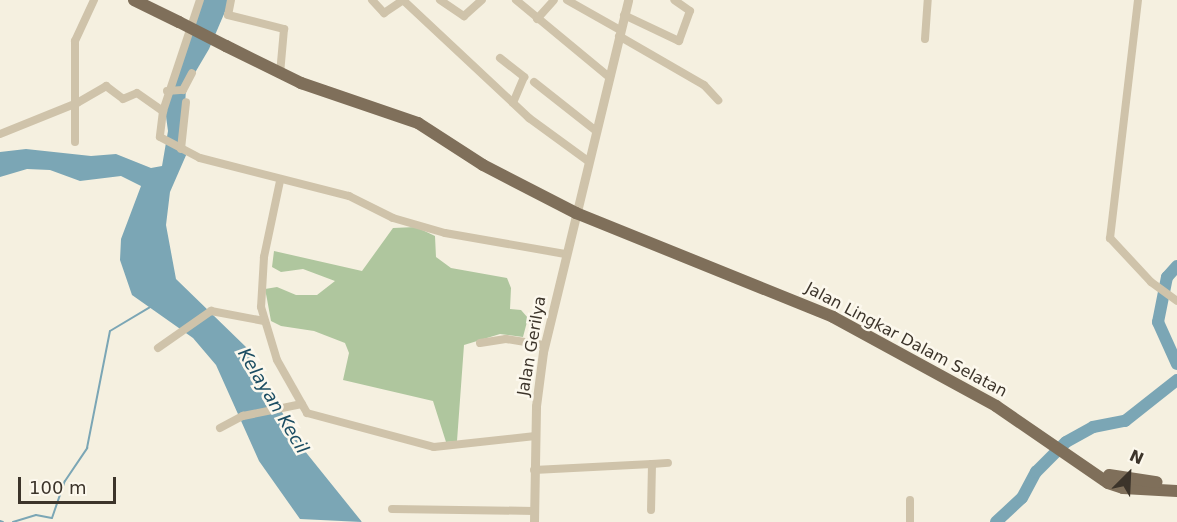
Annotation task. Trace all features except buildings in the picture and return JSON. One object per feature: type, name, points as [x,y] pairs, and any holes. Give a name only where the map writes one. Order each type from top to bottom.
[{"type":"main road","name":"Jalan Lingkar Dalam Selatan","points":[[134,0],[280,74],[418,123],[483,165],[576,213],[833,317],[996,406],[1052,442],[1097,477],[1123,488],[1177,491]]},
{"type":"main road","name":"Jalan Lingkar Dalam Selatan","points":[[1067,454],[1100,472],[1121,479],[1177,484]]},
{"type":"street","points":[[75,142],[77,103],[75,41],[94,0]]},
{"type":"street","points":[[200,0],[196,20],[184,41],[162,111],[159,134],[167,142],[219,164],[280,181],[349,196],[393,218],[446,233],[565,254]]},
{"type":"street","points":[[231,0],[228,15],[284,29],[280,74]]},
{"type":"street","points":[[372,0],[384,13],[403,0],[513,103],[588,160]]},
{"type":"street","points":[[440,0],[464,16],[482,0]]},
{"type":"street","points":[[516,0],[609,77]]},
{"type":"street","points":[[537,19],[554,0]]},
{"type":"street","points":[[567,0],[704,85],[718,100]]},
{"type":"street","name":"Jalan Gerilya","points":[[534,522],[534,470],[544,345],[628,0]]},
{"type":"street","points":[[624,15],[679,41],[690,11],[674,0]]},
{"type":"street","points":[[925,39],[928,0]]},
{"type":"street","points":[[1138,0],[1110,238],[1151,282],[1177,300]]},
{"type":"street","points":[[500,58],[524,77],[513,103]]},
{"type":"street","points":[[168,90],[183,90],[192,73]]},
{"type":"street","points":[[534,82],[596,131]]},
{"type":"street","points":[[0,134],[77,103],[105,86],[123,99],[137,93],[162,111]]},
{"type":"street","points":[[181,149],[186,102]]},
{"type":"street","points":[[280,181],[264,257],[260,298],[264,321],[277,360],[307,414],[319,420],[434,447],[536,436]]},
{"type":"street","points":[[158,348],[215,311],[264,321]]},
{"type":"street","points":[[480,343],[506,339],[544,345]]},
{"type":"street","points":[[220,428],[243,416],[302,404]]},
{"type":"street","points":[[534,470],[668,463]]},
{"type":"street","points":[[651,510],[652,464]]},
{"type":"street","points":[[910,500],[910,522]]},
{"type":"street","points":[[392,509],[534,511]]},
{"type":"green space","points":[[416,227],[435,236],[436,257],[451,268],[507,278],[511,288],[510,309],[521,310],[528,318],[523,337],[500,334],[464,345],[457,441],[446,442],[433,401],[343,380],[349,353],[345,343],[314,331],[281,326],[271,321],[265,289],[277,287],[296,295],[317,295],[335,281],[303,269],[281,272],[272,267],[274,251],[362,271],[393,228]]},
{"type":"water","name":"Kelayan Kecil","points":[[203,0],[230,0],[209,49],[186,88],[183,144],[187,153],[170,192],[166,225],[176,279],[247,348],[300,445],[362,522],[300,519],[259,461],[216,365],[193,338],[132,295],[120,260],[121,239],[141,186],[121,176],[80,181],[50,170],[27,169],[0,177],[0,152],[26,149],[91,156],[116,154],[151,168],[162,166],[168,131],[165,109]]},
{"type":"waterway","points":[[1177,266],[1167,277],[1158,322],[1177,364]]},
{"type":"waterway","points":[[13,522],[36,515],[52,518],[65,481],[87,448],[110,331],[152,306]]},
{"type":"waterway","points":[[996,522],[1022,498],[1036,472],[1066,442],[1093,427],[1125,421],[1177,380]]}]
